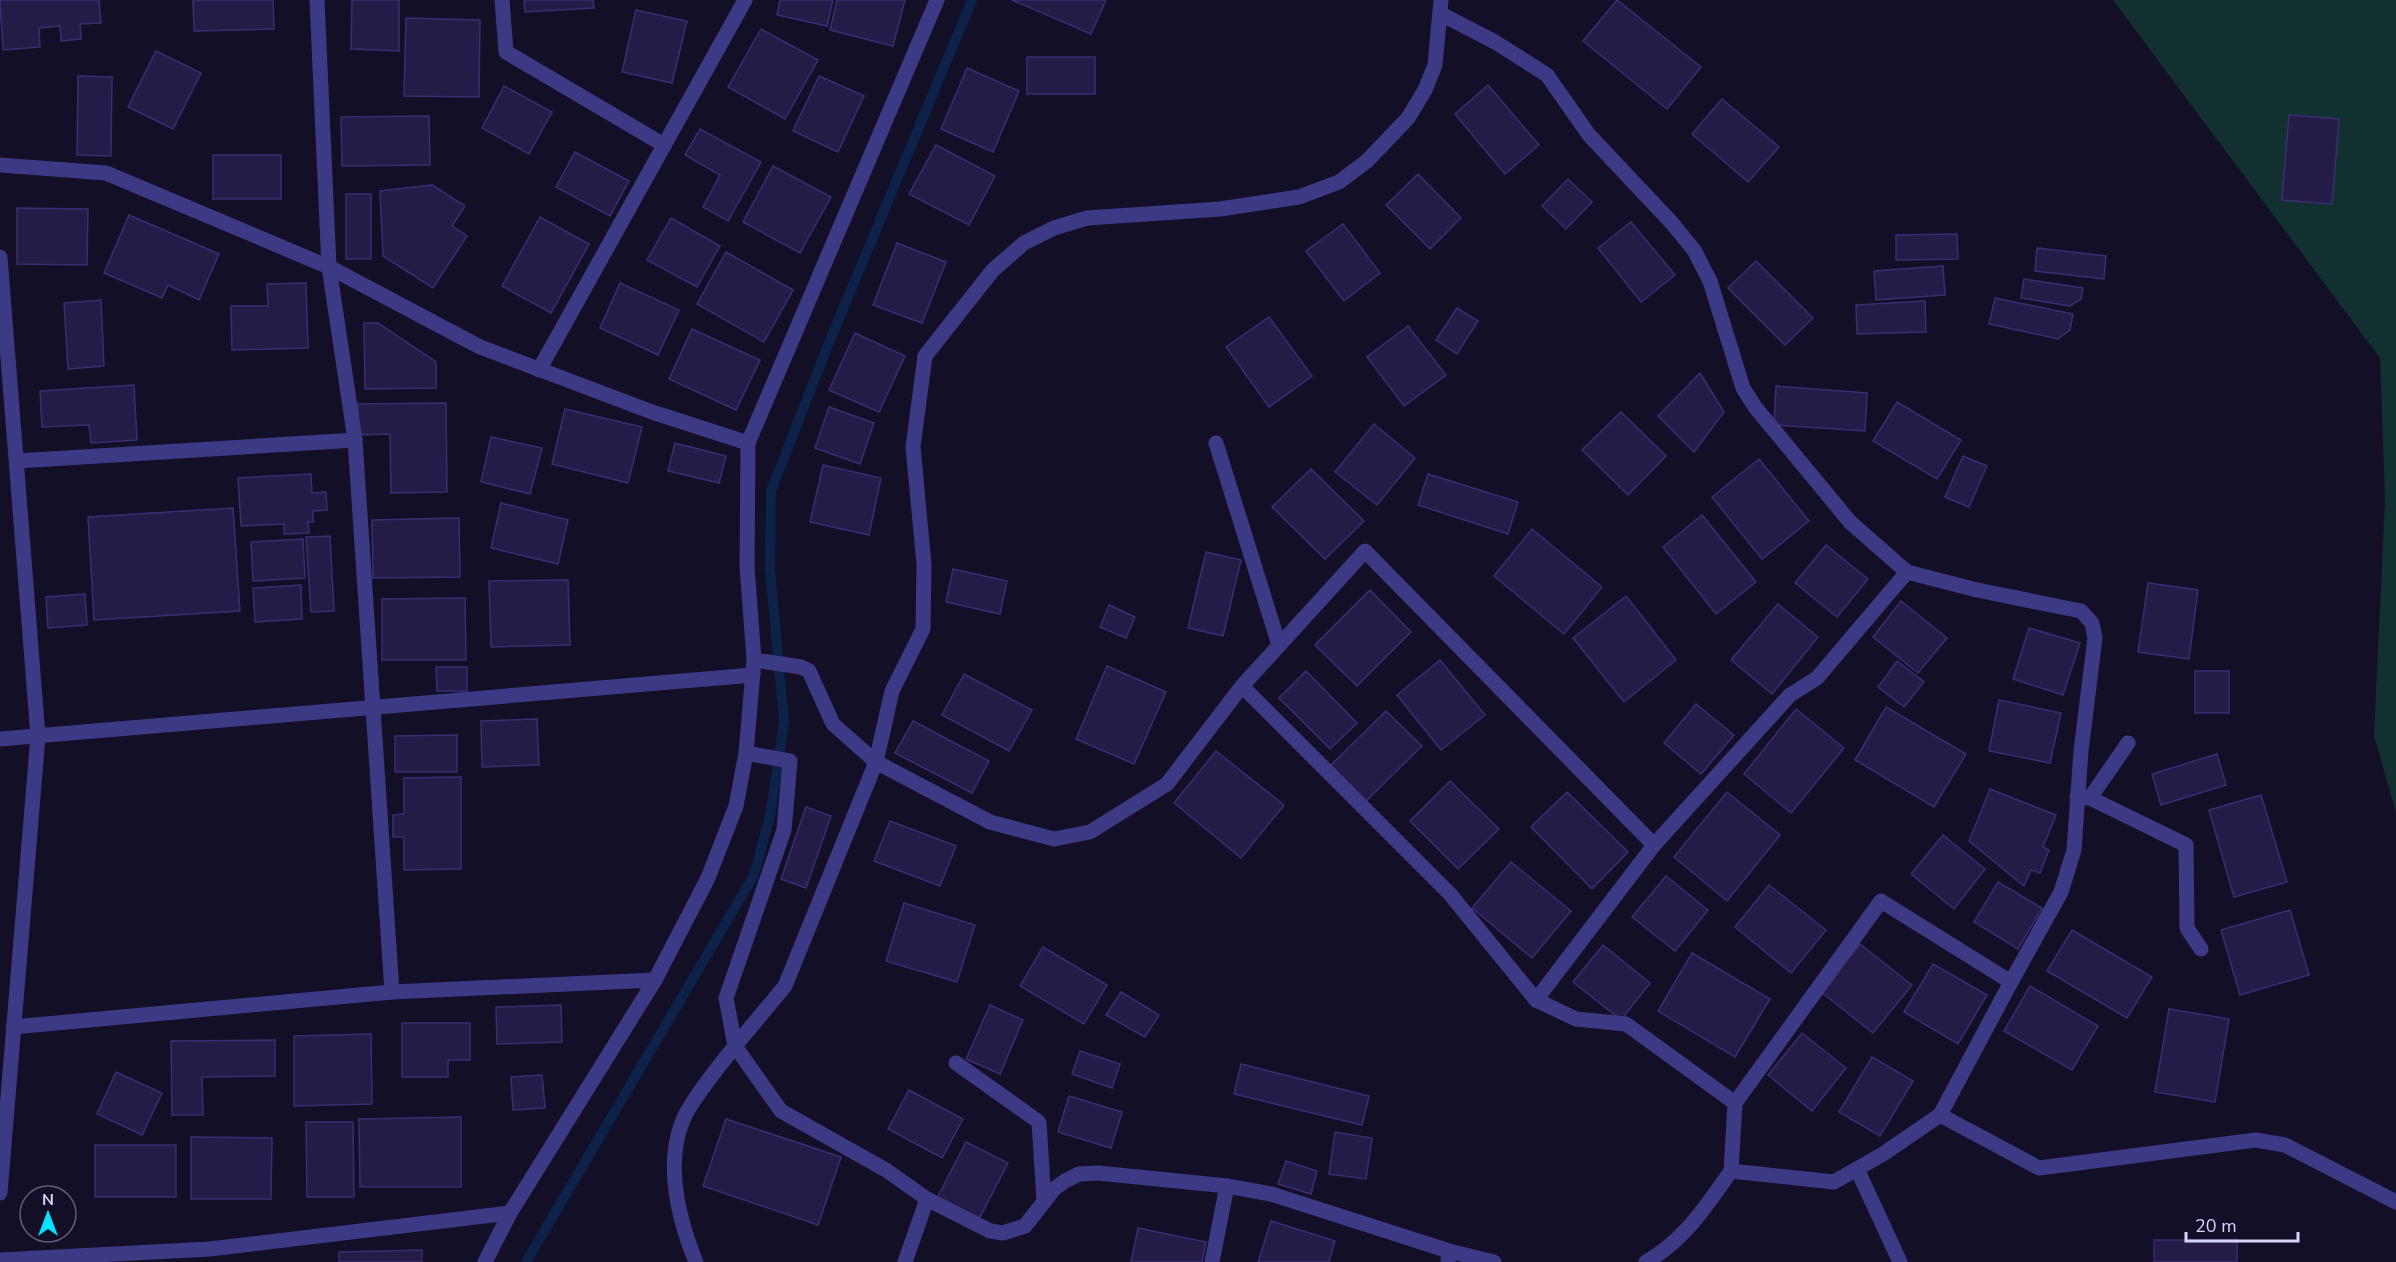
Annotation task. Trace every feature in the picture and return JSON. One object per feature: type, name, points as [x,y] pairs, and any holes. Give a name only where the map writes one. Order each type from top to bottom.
[{"type":"street","points":[[317,0],[329,267],[355,440],[375,707],[392,992]]},
{"type":"street","points":[[502,0],[506,52],[664,145]]},
{"type":"street","points":[[539,370],[745,0]]},
{"type":"street","points":[[485,1262],[510,1214],[655,980],[690,915],[724,840],[753,754],[756,665],[747,566],[748,443],[937,0]]},
{"type":"street","points":[[696,1262],[687,1241],[678,1199],[675,1155],[678,1137],[690,1106],[735,1046],[785,986],[876,762],[892,690],[923,628],[924,564],[913,447],[925,356],[993,270],[1024,243],[1054,228],[1087,218],[1220,209],[1299,197],[1339,182],[1367,161],[1408,118],[1435,65],[1441,7],[1547,75],[1589,135],[1671,222],[1694,250],[1710,281],[1743,388],[1755,407],[1850,522],[1907,572],[1977,590],[2081,611],[2092,623],[2095,638],[2083,797],[2069,870],[2061,892],[1941,1115],[1834,1182],[1731,1171]]},
{"type":"street","points":[[0,165],[106,172],[329,267],[480,347],[652,412],[748,443]]},
{"type":"street","points":[[0,257],[18,461],[38,736],[0,1193]]},
{"type":"street","points":[[18,461],[355,440]]},
{"type":"street","points":[[1216,443],[1279,645]]},
{"type":"street","points":[[0,739],[375,707],[756,665],[801,667],[814,677],[824,709],[833,724],[876,762],[990,822],[1054,839],[1090,832],[1167,784],[1242,686],[1365,551],[1654,845]]},
{"type":"street","points":[[1536,1000],[1654,845],[1790,695],[1817,678],[1907,572]]},
{"type":"street","points":[[1242,686],[1450,894],[1536,1000],[1576,1019],[1626,1024],[1735,1102]]},
{"type":"street","points":[[2083,797],[2128,743]]},
{"type":"street","points":[[753,754],[790,760],[784,830],[726,998],[735,1046],[781,1111],[886,1170],[927,1198],[990,1231],[1003,1233],[1025,1226],[1044,1201],[1065,1181],[1079,1174],[1116,1174],[1227,1186],[1271,1194],[1449,1257],[1494,1262]]},
{"type":"street","points":[[2083,797],[2186,845],[2187,928],[2201,950]]},
{"type":"street","points":[[1646,1262],[1669,1249],[1676,1242],[1696,1220],[1731,1171],[1735,1102],[1881,901],[2011,982]]},
{"type":"street","points":[[13,1027],[392,992],[655,980]]},
{"type":"street","points":[[956,1063],[1039,1122],[1044,1201]]},
{"type":"street","points":[[1941,1115],[2039,1168],[2256,1140],[2284,1145],[2396,1202]]},
{"type":"street","points":[[1857,1169],[1900,1262]]},
{"type":"street","points":[[1212,1262],[1227,1186]]},
{"type":"street","points":[[905,1262],[927,1198]]},
{"type":"street","points":[[0,1260],[211,1256],[510,1214]]},
{"type":"green space","points":[[2113,0],[2396,0],[2396,812],[2374,736],[2385,499],[2380,358]]},
{"type":"building","points":[[0,0],[99,0],[101,23],[80,24],[81,39],[61,41],[60,26],[39,28],[40,47],[3,50]]},
{"type":"building","points":[[193,0],[273,0],[274,29],[194,31]]},
{"type":"building","points":[[352,0],[399,0],[399,51],[351,49]]},
{"type":"building","points":[[524,0],[593,0],[594,8],[525,12]]},
{"type":"building","points":[[780,0],[833,0],[827,26],[777,15]]},
{"type":"building","points":[[837,0],[905,0],[893,46],[830,30]]},
{"type":"building","points":[[1012,0],[1106,0],[1091,34]]},
{"type":"building","points":[[1617,0],[1701,67],[1667,109],[1583,41]]},
{"type":"building","points":[[636,10],[687,21],[672,83],[622,72]]},
{"type":"building","points":[[406,18],[480,20],[479,97],[404,96]]},
{"type":"building","points":[[761,29],[818,60],[785,119],[728,87]]},
{"type":"building","points":[[156,51],[201,73],[173,129],[128,107]]},
{"type":"building","points":[[1027,57],[1095,57],[1095,94],[1027,94]]},
{"type":"building","points":[[967,68],[1019,91],[993,152],[941,129]]},
{"type":"building","points":[[78,76],[112,77],[111,156],[77,155]]},
{"type":"building","points":[[819,76],[864,96],[838,152],[793,131]]},
{"type":"building","points":[[1488,85],[1539,145],[1505,174],[1455,114]]},
{"type":"building","points":[[504,86],[552,112],[529,154],[482,128]]},
{"type":"building","points":[[1722,99],[1779,147],[1748,182],[1692,134]]},
{"type":"building","points":[[2289,115],[2339,119],[2332,204],[2282,200]]},
{"type":"building","points":[[429,116],[430,165],[342,166],[341,117]]},
{"type":"building","points":[[700,129],[761,162],[728,221],[703,207],[720,175],[685,155]]},
{"type":"building","points":[[936,145],[995,176],[969,225],[909,194]]},
{"type":"building","points":[[575,152],[629,181],[610,216],[556,187]]},
{"type":"building","points":[[213,155],[281,155],[281,199],[213,199]]},
{"type":"building","points":[[773,166],[831,197],[800,253],[743,222]]},
{"type":"building","points":[[1418,174],[1461,218],[1430,249],[1386,205]]},
{"type":"building","points":[[1568,179],[1592,202],[1566,229],[1542,206]]},
{"type":"building","points":[[432,185],[465,206],[452,226],[467,236],[433,288],[383,256],[380,191]]},
{"type":"building","points":[[346,194],[371,194],[371,259],[346,259]]},
{"type":"building","points":[[17,208],[88,209],[87,265],[17,264]]},
{"type":"building","points":[[129,215],[219,254],[199,300],[168,285],[162,298],[104,273]]},
{"type":"building","points":[[540,217],[589,244],[551,313],[502,286]]},
{"type":"building","points":[[671,218],[720,246],[697,287],[647,260]]},
{"type":"building","points":[[1631,222],[1675,275],[1641,302],[1598,248]]},
{"type":"building","points":[[1343,224],[1380,273],[1344,301],[1306,251]]},
{"type":"building","points":[[1957,234],[1958,259],[1896,260],[1896,235]]},
{"type":"building","points":[[897,243],[946,262],[922,323],[873,305]]},
{"type":"building","points":[[2037,248],[2106,256],[2104,279],[2035,271]]},
{"type":"building","points":[[726,252],[793,290],[764,342],[697,304]]},
{"type":"building","points":[[1756,261],[1813,318],[1785,345],[1728,288]]},
{"type":"building","points":[[1943,266],[1945,295],[1876,300],[1874,271]]},
{"type":"building","points":[[2024,279],[2083,288],[2081,299],[2070,306],[2021,298]]},
{"type":"building","points":[[306,283],[308,348],[232,350],[231,306],[268,306],[267,284]]},
{"type":"building","points":[[620,283],[679,310],[658,355],[600,328]]},
{"type":"building","points":[[1995,298],[2073,314],[2070,330],[2058,339],[1989,324]]},
{"type":"building","points":[[101,300],[104,366],[68,369],[64,303]]},
{"type":"building","points":[[1925,301],[1926,332],[1857,334],[1856,305]]},
{"type":"building","points":[[1457,308],[1478,321],[1457,354],[1436,340]]},
{"type":"building","points":[[1269,317],[1312,376],[1269,407],[1226,347]]},
{"type":"building","points":[[364,323],[378,323],[436,362],[436,388],[365,389]]},
{"type":"building","points":[[1408,326],[1446,375],[1404,406],[1367,357]]},
{"type":"building","points":[[692,329],[760,360],[736,410],[669,379]]},
{"type":"building","points":[[855,333],[905,356],[879,412],[829,390]]},
{"type":"building","points":[[1700,373],[1724,412],[1694,452],[1658,416]]},
{"type":"building","points":[[134,385],[137,440],[91,443],[89,425],[42,427],[40,391]]},
{"type":"building","points":[[1776,386],[1867,393],[1865,431],[1774,425]]},
{"type":"building","points":[[1897,402],[1961,440],[1937,479],[1873,441]]},
{"type":"building","points":[[446,403],[447,492],[391,493],[390,434],[358,435],[358,404]]},
{"type":"building","points":[[829,407],[874,423],[860,464],[815,448]]},
{"type":"building","points":[[565,409],[642,427],[628,483],[552,464]]},
{"type":"building","points":[[1621,412],[1666,456],[1628,495],[1582,450]]},
{"type":"building","points":[[1374,424],[1415,458],[1377,505],[1335,472]]},
{"type":"building","points":[[491,437],[542,448],[530,494],[481,482]]},
{"type":"building","points":[[675,443],[726,456],[719,483],[668,471]]},
{"type":"building","points":[[1963,456],[1987,466],[1969,507],[1945,497]]},
{"type":"building","points":[[1759,459],[1809,521],[1762,559],[1712,497]]},
{"type":"building","points":[[823,465],[881,478],[869,535],[810,522]]},
{"type":"building","points":[[1311,469],[1364,521],[1325,559],[1272,507]]},
{"type":"building","points":[[311,474],[312,493],[326,492],[327,510],[313,511],[313,522],[308,522],[309,533],[284,534],[284,524],[241,526],[238,478]]},
{"type":"building","points":[[1428,474],[1518,502],[1508,534],[1418,505]]},
{"type":"building","points":[[501,503],[568,520],[558,564],[491,548]]},
{"type":"building","points":[[233,508],[240,611],[94,620],[88,517]]},
{"type":"building","points":[[1702,515],[1756,582],[1716,614],[1663,547]]},
{"type":"building","points":[[459,518],[460,577],[373,578],[372,520]]},
{"type":"building","points":[[1532,529],[1602,587],[1564,634],[1494,576]]},
{"type":"building","points":[[330,536],[334,611],[311,612],[306,537]]},
{"type":"building","points":[[303,539],[305,578],[253,581],[251,542]]},
{"type":"building","points":[[1826,545],[1868,579],[1837,617],[1795,583]]},
{"type":"building","points":[[1206,552],[1241,560],[1223,636],[1188,628]]},
{"type":"building","points":[[953,569],[1007,581],[1000,614],[946,602]]},
{"type":"building","points":[[568,580],[570,645],[491,647],[489,581]]},
{"type":"building","points":[[2148,583],[2198,590],[2189,659],[2138,652]]},
{"type":"building","points":[[301,585],[302,619],[255,622],[253,588]]},
{"type":"building","points":[[1370,590],[1411,632],[1357,686],[1315,645]]},
{"type":"building","points":[[85,594],[87,625],[48,628],[46,597]]},
{"type":"building","points":[[1626,596],[1676,660],[1624,702],[1573,638]]},
{"type":"building","points":[[465,598],[466,660],[382,660],[382,599]]},
{"type":"building","points":[[1901,601],[1947,638],[1918,673],[1873,637]]},
{"type":"building","points":[[1778,604],[1818,637],[1772,694],[1731,660]]},
{"type":"building","points":[[1109,605],[1135,617],[1126,638],[1100,627]]},
{"type":"building","points":[[2029,628],[2080,643],[2063,695],[2013,679]]},
{"type":"building","points":[[1440,660],[1485,715],[1441,750],[1397,695]]},
{"type":"building","points":[[1897,661],[1924,682],[1904,707],[1878,687]]},
{"type":"building","points":[[1107,666],[1166,692],[1134,764],[1076,739]]},
{"type":"building","points":[[436,667],[467,667],[467,691],[437,691]]},
{"type":"building","points":[[1306,671],[1357,723],[1330,749],[1279,698]]},
{"type":"building","points":[[2195,671],[2229,671],[2229,713],[2195,713]]},
{"type":"building","points":[[964,674],[1032,710],[1009,751],[942,715]]},
{"type":"building","points":[[1999,700],[2061,713],[2050,763],[1989,751]]},
{"type":"building","points":[[1696,704],[1734,735],[1701,774],[1664,743]]},
{"type":"building","points":[[1886,707],[1966,754],[1934,807],[1855,760]]},
{"type":"building","points":[[1796,709],[1844,748],[1791,813],[1744,774]]},
{"type":"building","points":[[1386,711],[1422,746],[1366,801],[1330,766]]},
{"type":"building","points":[[537,719],[539,765],[482,767],[481,721]]},
{"type":"building","points":[[913,721],[989,761],[972,793],[895,753]]},
{"type":"building","points":[[457,735],[457,772],[395,772],[395,736]]},
{"type":"building","points":[[1216,751],[1284,805],[1241,858],[1174,803]]},
{"type":"building","points":[[2217,754],[2226,785],[2161,805],[2152,774]]},
{"type":"building","points":[[461,777],[461,869],[404,870],[404,837],[393,837],[393,815],[404,814],[404,778]]},
{"type":"building","points":[[1450,781],[1499,829],[1458,869],[1410,821]]},
{"type":"building","points":[[1990,789],[2056,815],[2043,847],[2049,850],[2040,873],[2031,870],[2024,886],[1969,841]]},
{"type":"building","points":[[1567,792],[1628,852],[1592,889],[1531,827]]},
{"type":"building","points":[[1727,792],[1780,835],[1727,901],[1674,857]]},
{"type":"building","points":[[2261,795],[2287,882],[2234,897],[2209,810]]},
{"type":"building","points":[[806,807],[831,816],[806,888],[781,879]]},
{"type":"building","points":[[890,821],[956,846],[940,886],[874,861]]},
{"type":"building","points":[[1943,835],[1985,869],[1954,909],[1911,874]]},
{"type":"building","points":[[1511,862],[1571,911],[1532,958],[1472,908]]},
{"type":"building","points":[[1666,876],[1708,910],[1675,951],[1632,917]]},
{"type":"building","points":[[1998,882],[2042,908],[2018,949],[1974,922]]},
{"type":"building","points":[[1769,885],[1826,930],[1791,973],[1735,927]]},
{"type":"building","points":[[904,903],[975,925],[957,982],[886,961]]},
{"type":"building","points":[[2290,910],[2309,975],[2240,995],[2221,930]]},
{"type":"building","points":[[2072,930],[2152,977],[2127,1018],[2047,971]]},
{"type":"building","points":[[1860,944],[1912,985],[1873,1033],[1821,992]]},
{"type":"building","points":[[1603,945],[1650,983],[1621,1020],[1573,982]]},
{"type":"building","points":[[1043,947],[1107,985],[1084,1024],[1020,986]]},
{"type":"building","points":[[1692,953],[1770,999],[1735,1057],[1658,1011]]},
{"type":"building","points":[[1933,964],[1987,995],[1958,1044],[1904,1012]]},
{"type":"building","points":[[2030,986],[2098,1026],[2072,1070],[2004,1031]]},
{"type":"building","points":[[1121,992],[1159,1015],[1145,1037],[1106,1015]]},
{"type":"building","points":[[561,1005],[562,1042],[497,1044],[496,1007]]},
{"type":"building","points":[[990,1005],[1023,1020],[1000,1074],[966,1059]]},
{"type":"building","points":[[2169,1009],[2229,1019],[2215,1102],[2155,1092]]},
{"type":"building","points":[[402,1023],[470,1023],[470,1060],[448,1060],[448,1077],[402,1077]]},
{"type":"building","points":[[1802,1033],[1846,1068],[1812,1111],[1768,1075]]},
{"type":"building","points":[[371,1034],[372,1104],[294,1106],[294,1036]]},
{"type":"building","points":[[275,1040],[275,1076],[202,1077],[203,1115],[172,1115],[171,1041]]},
{"type":"building","points":[[1080,1051],[1120,1064],[1112,1088],[1072,1074]]},
{"type":"building","points":[[1872,1057],[1913,1081],[1880,1136],[1839,1112]]},
{"type":"building","points":[[1241,1064],[1369,1096],[1362,1125],[1234,1094]]},
{"type":"building","points":[[116,1072],[162,1093],[142,1135],[97,1114]]},
{"type":"building","points":[[542,1075],[545,1108],[513,1110],[511,1077]]},
{"type":"building","points":[[909,1090],[963,1119],[942,1158],[888,1129]]},
{"type":"building","points":[[1069,1096],[1122,1112],[1111,1148],[1058,1132]]},
{"type":"building","points":[[461,1117],[461,1187],[360,1187],[359,1119]]},
{"type":"building","points":[[726,1119],[841,1157],[818,1225],[703,1186]]},
{"type":"building","points":[[306,1122],[353,1122],[354,1197],[307,1197]]},
{"type":"building","points":[[1335,1132],[1372,1138],[1366,1179],[1329,1174]]},
{"type":"building","points":[[191,1137],[272,1138],[271,1199],[191,1199]]},
{"type":"building","points":[[966,1142],[1008,1163],[978,1221],[936,1200]]},
{"type":"building","points":[[95,1145],[176,1145],[176,1197],[95,1197]]},
{"type":"building","points":[[1286,1161],[1317,1171],[1311,1194],[1278,1184]]},
{"type":"building","points":[[1271,1221],[1335,1241],[1329,1262],[1258,1262]]},
{"type":"building","points":[[1138,1228],[1206,1242],[1202,1262],[1131,1262]]},
{"type":"building","points":[[2154,1240],[2237,1240],[2237,1262],[2154,1262]]},
{"type":"building","points":[[422,1250],[422,1262],[339,1262],[339,1252]]},
{"type":"waterway","points":[[526,1262],[754,875],[771,811],[784,722],[770,569],[771,491],[828,345],[972,0]]}]
